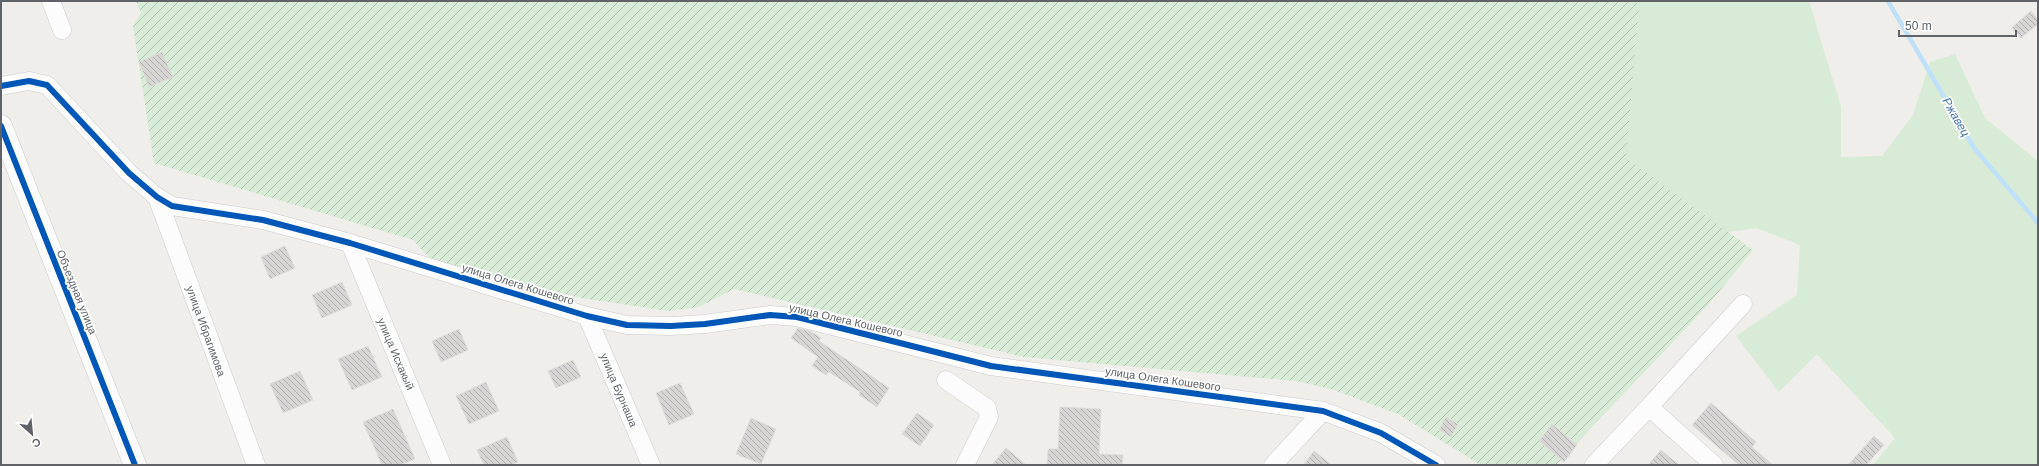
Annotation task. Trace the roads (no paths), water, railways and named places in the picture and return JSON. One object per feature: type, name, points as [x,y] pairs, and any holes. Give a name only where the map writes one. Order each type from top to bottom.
[{"type":"street","points":[[50,1],[62,30]]},
{"type":"street","name":"улица Олега Кошевого","points":[[1,86],[29,81],[47,85],[129,173],[157,197],[172,206],[263,220],[350,243],[587,316],[628,325],[671,326],[705,324],[770,315],[797,317],[990,366],[1323,411],[1381,433],[1436,465]]},
{"type":"street","name":"Объездная улица","points":[[1,126],[135,465]]},
{"type":"street","name":"улица Ибрагимова","points":[[157,197],[256,465]]},
{"type":"street","name":"улица Исхакый","points":[[350,243],[442,465]]},
{"type":"street","points":[[1594,465],[1743,304]]},
{"type":"street","name":"улица Бурнаша","points":[[587,316],[652,465]]},
{"type":"street","points":[[946,380],[987,408],[989,417],[965,465]]},
{"type":"street","points":[[1649,407],[1714,465]]},
{"type":"street","points":[[1273,465],[1323,411]]},
{"type":"waterway","name":"Ржавец","points":[[1888,1],[1974,148],[2038,223]]}]
